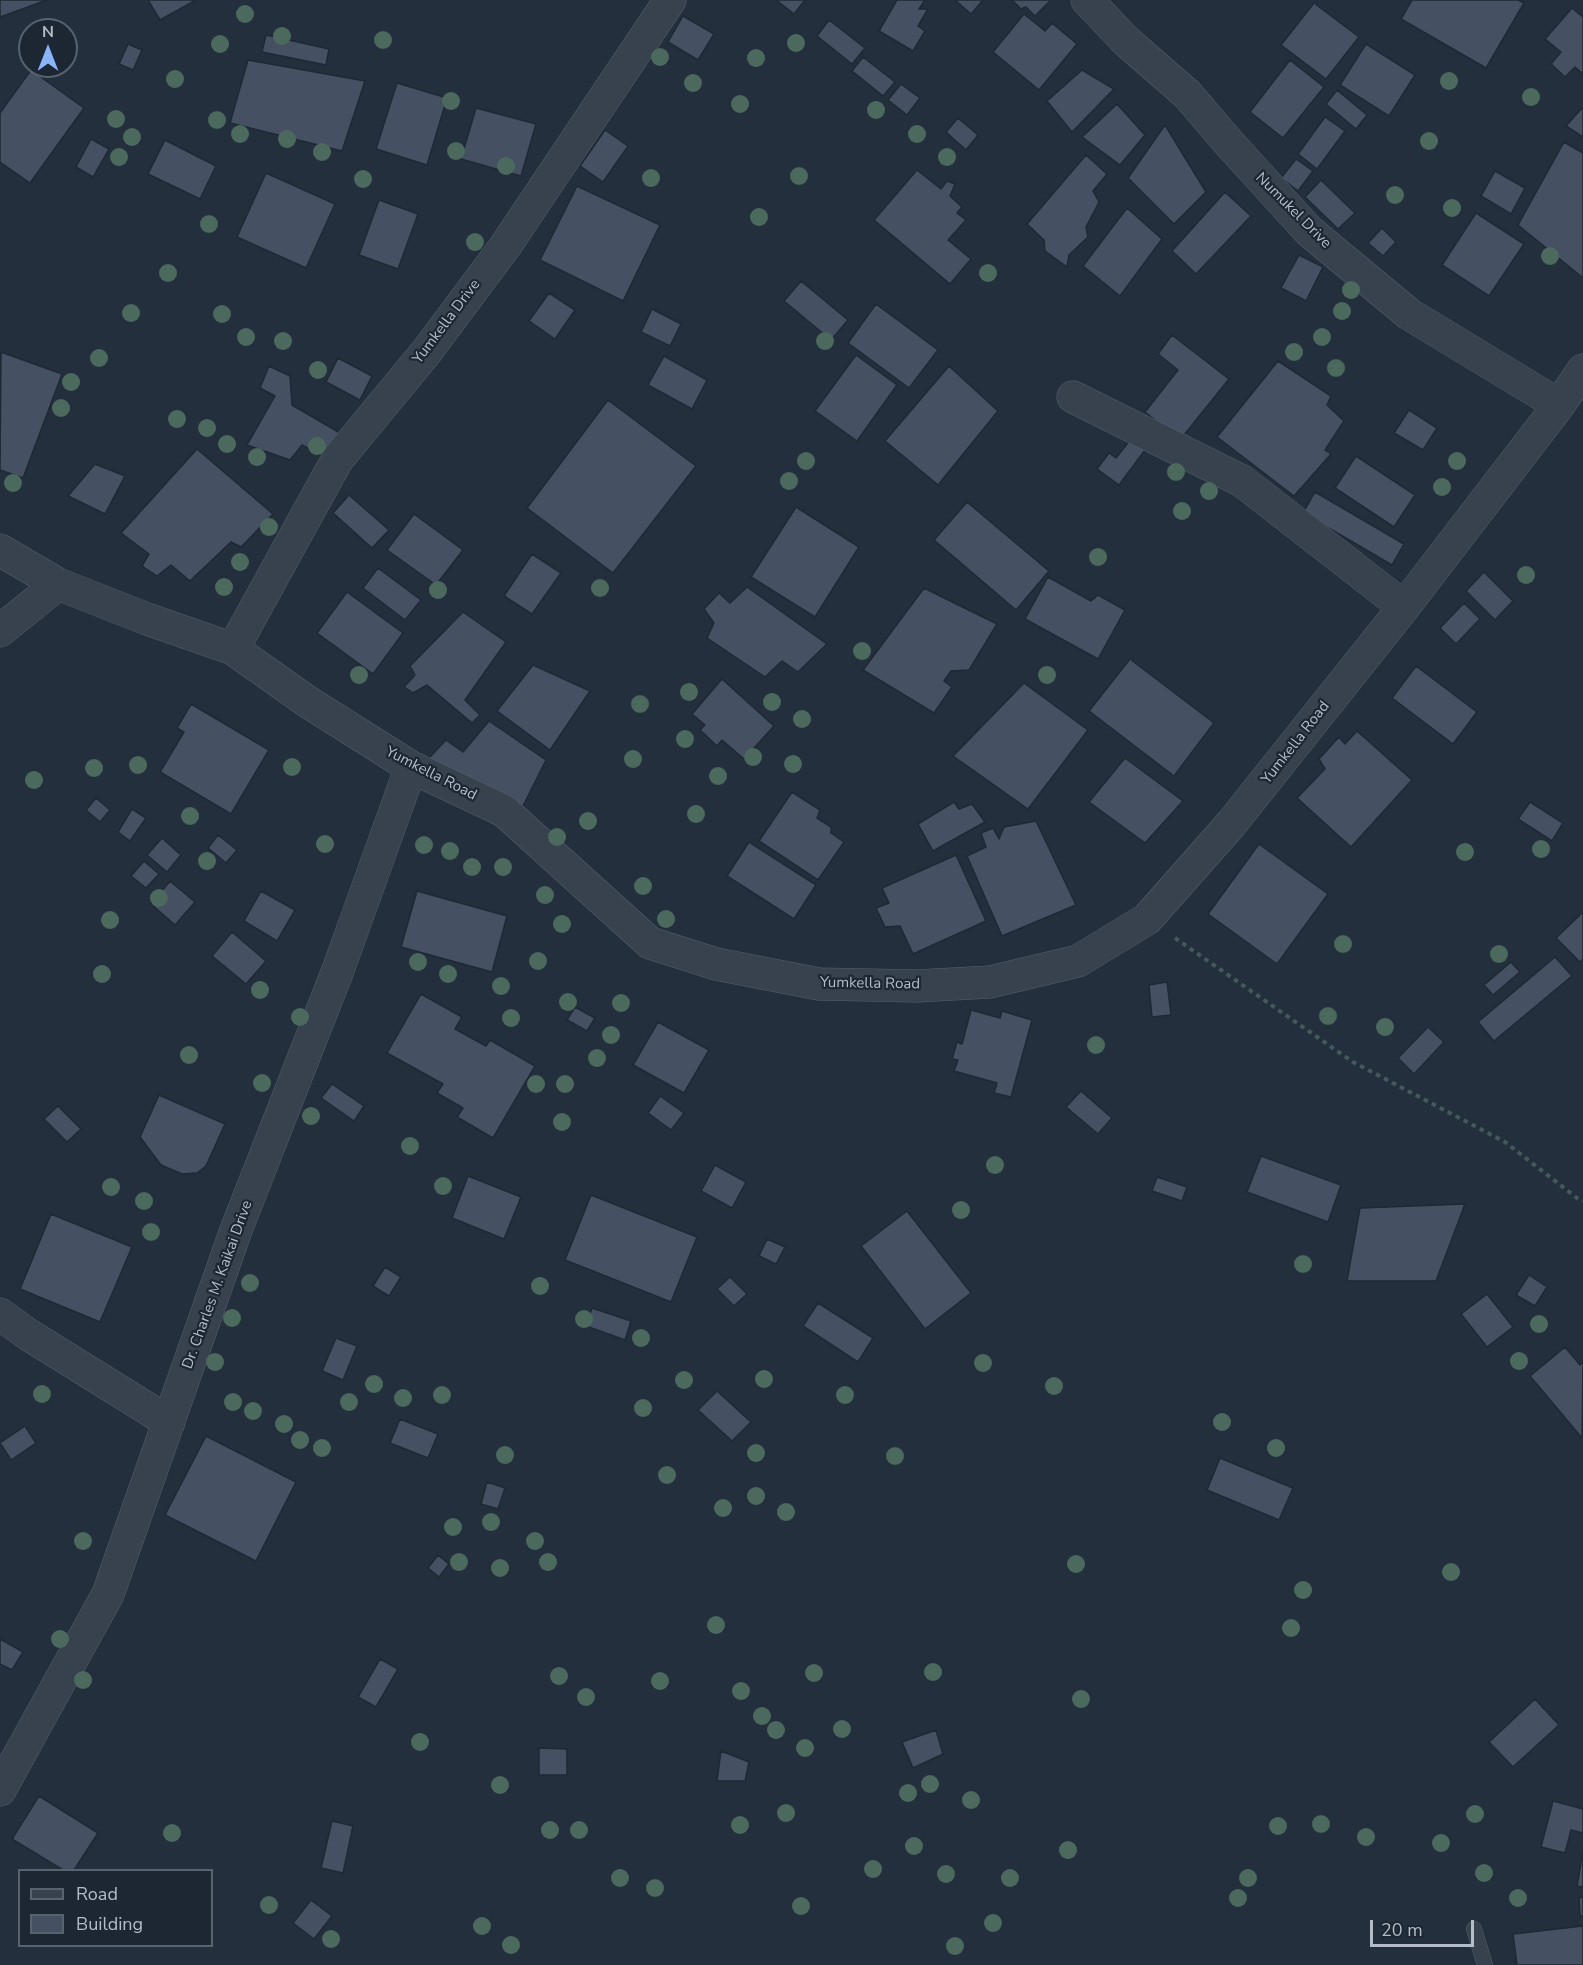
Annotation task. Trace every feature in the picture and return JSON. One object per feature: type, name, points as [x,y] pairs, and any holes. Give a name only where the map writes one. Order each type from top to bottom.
[{"type":"street","name":"Yumkella Drive","points":[[233,649],[337,460],[427,351],[506,245],[670,0]]},
{"type":"street","name":"Numukel Drive","points":[[1087,0],[1126,41],[1187,94],[1309,231],[1409,314],[1559,405]]},
{"type":"street","name":"Yumkella Road","points":[[0,550],[58,584],[147,619],[233,649],[308,702],[411,767],[504,811],[650,943],[716,964],[819,984],[917,986],[990,982],[1078,961],[1147,919],[1232,824],[1404,607],[1559,405],[1583,370]]},
{"type":"street","points":[[1073,398],[1242,481],[1404,607]]},
{"type":"street","points":[[0,631],[58,584]]},
{"type":"street","name":"Dr. Charles M. Kaikai Drive","points":[[0,1790],[108,1594],[236,1230],[338,970],[411,767]]},
{"type":"street","points":[[0,1314],[29,1335],[169,1422]]},
{"type":"lane","points":[[1474,1929],[1485,1965]]},
{"type":"path","points":[[1147,919],[1353,1062],[1505,1142],[1583,1201]]},
{"type":"building","points":[[0,0],[47,0],[0,17]]},
{"type":"building","points":[[148,0],[196,0],[160,20]]},
{"type":"building","points":[[776,0],[805,0],[794,14]]},
{"type":"building","points":[[897,0],[925,0],[919,9],[928,9],[918,26],[925,31],[913,51],[879,31]]},
{"type":"building","points":[[955,0],[983,0],[971,14]]},
{"type":"building","points":[[1012,0],[1051,0],[1035,16],[1026,7],[1021,9]]},
{"type":"building","points":[[1412,0],[1518,0],[1524,3],[1486,68],[1401,19]]},
{"type":"building","points":[[1314,3],[1359,37],[1326,79],[1281,45]]},
{"type":"building","points":[[1572,8],[1583,17],[1583,74],[1575,67],[1565,77],[1551,64],[1561,52],[1545,39]]},
{"type":"building","points":[[1024,14],[1045,31],[1052,23],[1077,44],[1039,90],[993,52]]},
{"type":"building","points":[[683,16],[714,34],[698,60],[668,42]]},
{"type":"building","points":[[829,20],[865,48],[852,64],[817,36]]},
{"type":"building","points":[[266,35],[329,49],[326,65],[262,52]]},
{"type":"building","points":[[128,44],[142,50],[133,70],[119,64]]},
{"type":"building","points":[[1366,44],[1415,75],[1389,116],[1340,85]]},
{"type":"building","points":[[863,57],[895,82],[883,96],[852,71]]},
{"type":"building","points":[[248,60],[365,81],[342,151],[230,123]]},
{"type":"building","points":[[1290,60],[1324,87],[1283,138],[1250,112]]},
{"type":"building","points":[[1082,70],[1114,89],[1072,132],[1047,101]]},
{"type":"building","points":[[25,78],[42,78],[84,108],[30,183],[0,162],[0,113]]},
{"type":"building","points":[[397,83],[447,98],[427,165],[376,149]]},
{"type":"building","points":[[901,84],[920,98],[907,115],[888,100]]},
{"type":"building","points":[[1337,90],[1367,115],[1356,129],[1326,104]]},
{"type":"building","points":[[1117,104],[1145,135],[1120,165],[1082,137]]},
{"type":"building","points":[[1583,107],[1583,137],[1566,126]]},
{"type":"building","points":[[476,108],[536,124],[521,176],[461,159]]},
{"type":"building","points":[[1325,117],[1345,131],[1317,169],[1298,154]]},
{"type":"building","points":[[958,118],[978,135],[966,150],[946,132]]},
{"type":"building","points":[[1165,125],[1206,192],[1174,224],[1128,178]]},
{"type":"building","points":[[605,130],[628,146],[603,182],[580,166]]},
{"type":"building","points":[[91,139],[109,149],[93,177],[76,167]]},
{"type":"building","points":[[165,140],[216,166],[200,199],[148,174]]},
{"type":"building","points":[[1564,142],[1583,153],[1583,278],[1518,225]]},
{"type":"building","points":[[1086,155],[1107,174],[1093,191],[1099,202],[1086,227],[1088,237],[1069,255],[1067,267],[1045,251],[1044,240],[1027,224]]},
{"type":"building","points":[[1296,159],[1313,171],[1298,191],[1281,178]]},
{"type":"building","points":[[917,170],[941,189],[947,181],[955,184],[950,196],[962,207],[957,213],[966,220],[948,240],[971,259],[950,284],[874,220]]},
{"type":"building","points":[[1495,171],[1525,188],[1511,214],[1481,196]]},
{"type":"building","points":[[266,173],[335,204],[306,268],[237,237]]},
{"type":"building","points":[[1321,180],[1355,213],[1338,229],[1305,197]]},
{"type":"building","points":[[577,186],[660,225],[623,301],[540,260]]},
{"type":"building","points":[[1225,192],[1251,216],[1196,274],[1172,251]]},
{"type":"building","points":[[379,200],[418,214],[398,269],[359,255]]},
{"type":"building","points":[[1127,208],[1162,239],[1120,296],[1083,266]]},
{"type":"building","points":[[1476,213],[1524,244],[1489,296],[1442,265]]},
{"type":"building","points":[[1382,228],[1396,242],[1383,256],[1368,243]]},
{"type":"building","points":[[1299,255],[1323,267],[1306,301],[1281,288]]},
{"type":"building","points":[[801,281],[848,320],[831,340],[784,301]]},
{"type":"building","points":[[549,293],[575,310],[555,339],[529,321]]},
{"type":"building","points":[[876,304],[938,350],[909,388],[848,343]]},
{"type":"building","points":[[652,309],[681,324],[670,346],[641,332]]},
{"type":"building","points":[[1172,335],[1229,379],[1180,440],[1145,412],[1178,370],[1158,354]]},
{"type":"building","points":[[1,352],[62,374],[23,478],[0,470]]},
{"type":"building","points":[[856,355],[897,385],[857,441],[815,411]]},
{"type":"building","points":[[664,356],[707,380],[692,409],[648,385]]},
{"type":"building","points":[[338,358],[372,376],[360,400],[326,382]]},
{"type":"building","points":[[1278,361],[1331,396],[1327,405],[1344,421],[1325,450],[1331,454],[1294,496],[1217,437]]},
{"type":"building","points":[[269,366],[290,376],[292,405],[340,433],[326,458],[302,445],[290,460],[247,445],[275,396],[260,388]]},
{"type":"building","points":[[949,366],[998,411],[938,485],[885,441]]},
{"type":"building","points":[[608,400],[696,466],[613,573],[527,508]]},
{"type":"building","points":[[1409,410],[1437,428],[1423,450],[1394,433]]},
{"type":"building","points":[[1131,439],[1145,450],[1119,485],[1097,469],[1109,453],[1116,458]]},
{"type":"building","points":[[197,449],[273,514],[241,547],[231,542],[190,581],[171,565],[157,576],[142,566],[149,554],[121,533]]},
{"type":"building","points":[[1356,456],[1415,495],[1394,527],[1335,488]]},
{"type":"building","points":[[95,464],[125,476],[105,514],[68,496]]},
{"type":"building","points":[[1315,492],[1404,544],[1392,565],[1303,513]]},
{"type":"building","points":[[349,495],[389,530],[372,548],[333,513]]},
{"type":"building","points":[[967,502],[1049,571],[1016,610],[934,540]]},
{"type":"building","points":[[796,507],[859,547],[815,617],[751,577]]},
{"type":"building","points":[[414,514],[463,550],[436,585],[387,550]]},
{"type":"building","points":[[532,554],[561,573],[532,614],[504,596]]},
{"type":"building","points":[[378,568],[421,600],[405,620],[363,588]]},
{"type":"building","points":[[1484,572],[1513,601],[1495,620],[1466,591]]},
{"type":"building","points":[[1048,577],[1091,601],[1098,595],[1125,610],[1098,659],[1025,619]]},
{"type":"building","points":[[747,587],[827,644],[798,672],[782,661],[765,677],[707,638],[714,623],[704,609],[719,593],[730,603]]},
{"type":"building","points":[[924,588],[997,624],[969,670],[951,671],[944,681],[952,687],[934,713],[863,670]]},
{"type":"building","points":[[347,592],[403,633],[373,674],[317,633]]},
{"type":"building","points":[[1464,603],[1480,619],[1456,644],[1440,628]]},
{"type":"building","points":[[463,612],[506,642],[465,700],[480,715],[472,723],[427,685],[413,693],[404,687],[415,675],[410,666]]},
{"type":"building","points":[[1130,659],[1214,723],[1174,776],[1089,711]]},
{"type":"building","points":[[533,665],[590,691],[550,750],[497,711]]},
{"type":"building","points":[[1416,666],[1477,712],[1453,744],[1392,698]]},
{"type":"building","points":[[722,679],[774,726],[744,759],[722,740],[717,746],[700,730],[705,725],[692,714]]},
{"type":"building","points":[[1024,683],[1088,730],[1028,809],[953,756]]},
{"type":"building","points":[[191,704],[269,750],[231,814],[160,772],[184,732],[177,728]]},
{"type":"building","points":[[489,721],[546,760],[520,812],[429,758],[446,740],[463,752]]},
{"type":"building","points":[[1357,731],[1412,780],[1351,847],[1297,798],[1325,769],[1319,759],[1339,737],[1345,744]]},
{"type":"building","points":[[1125,758],[1183,801],[1145,843],[1089,802]]},
{"type":"building","points":[[792,792],[820,810],[817,818],[831,827],[831,833],[844,842],[818,880],[759,841]]},
{"type":"building","points":[[96,798],[110,810],[100,822],[86,810]]},
{"type":"building","points":[[954,802],[959,809],[972,804],[985,822],[933,851],[918,824]]},
{"type":"building","points":[[1530,802],[1563,823],[1552,841],[1518,819]]},
{"type":"building","points":[[132,809],[146,818],[130,841],[118,832]]},
{"type":"building","points":[[1036,821],[1076,905],[1002,936],[967,856],[986,847],[981,833],[993,828],[999,839],[1004,827]]},
{"type":"building","points":[[218,835],[237,850],[226,863],[208,848]]},
{"type":"building","points":[[162,838],[181,855],[167,872],[147,855]]},
{"type":"building","points":[[749,842],[816,885],[794,919],[727,876]]},
{"type":"building","points":[[1259,844],[1328,894],[1277,964],[1208,914]]},
{"type":"building","points":[[956,855],[986,921],[913,954],[900,926],[885,927],[876,908],[889,903],[882,888]]},
{"type":"building","points":[[144,861],[159,874],[146,888],[131,876]]},
{"type":"building","points":[[170,881],[195,902],[175,925],[151,904]]},
{"type":"building","points":[[261,891],[295,910],[277,941],[244,921]]},
{"type":"building","points":[[417,891],[507,916],[492,972],[401,947]]},
{"type":"building","points":[[1583,912],[1583,959],[1580,962],[1556,938]]},
{"type":"building","points":[[232,932],[266,961],[246,984],[212,956]]},
{"type":"building","points":[[1555,957],[1572,976],[1494,1041],[1478,1022]]},
{"type":"building","points":[[1511,962],[1520,972],[1493,995],[1484,985]]},
{"type":"building","points":[[1167,982],[1171,1015],[1152,1017],[1149,985]]},
{"type":"building","points":[[421,994],[462,1017],[455,1029],[486,1046],[490,1040],[535,1066],[493,1138],[457,1117],[463,1108],[437,1093],[443,1084],[387,1053]]},
{"type":"building","points":[[575,1007],[595,1018],[587,1031],[567,1020]]},
{"type":"building","points":[[971,1010],[1000,1018],[1002,1011],[1032,1020],[1011,1097],[994,1093],[997,1083],[954,1071],[958,1060],[952,1059],[957,1042],[962,1044]]},
{"type":"building","points":[[658,1022],[709,1050],[684,1093],[633,1065]]},
{"type":"building","points":[[1428,1027],[1444,1042],[1414,1074],[1398,1058]]},
{"type":"building","points":[[332,1084],[364,1106],[354,1121],[321,1098]]},
{"type":"building","points":[[1081,1091],[1112,1118],[1098,1134],[1066,1107]]},
{"type":"building","points":[[159,1095],[225,1124],[206,1166],[197,1173],[182,1174],[161,1165],[140,1137]]},
{"type":"building","points":[[660,1096],[684,1113],[671,1130],[648,1113]]},
{"type":"building","points":[[58,1106],[81,1129],[67,1142],[44,1119]]},
{"type":"building","points":[[1261,1156],[1341,1185],[1328,1222],[1247,1192]]},
{"type":"building","points":[[715,1165],[746,1182],[732,1208],[701,1191]]},
{"type":"building","points":[[468,1176],[521,1197],[504,1239],[452,1218]]},
{"type":"building","points":[[1157,1177],[1187,1187],[1182,1201],[1152,1191]]},
{"type":"building","points":[[591,1195],[697,1237],[671,1302],[565,1260]]},
{"type":"building","points":[[1465,1204],[1436,1281],[1347,1281],[1360,1208]]},
{"type":"building","points":[[907,1211],[971,1293],[925,1329],[861,1246]]},
{"type":"building","points":[[51,1214],[132,1247],[100,1322],[20,1289]]},
{"type":"building","points":[[767,1239],[785,1247],[776,1264],[759,1256]]},
{"type":"building","points":[[385,1267],[401,1277],[389,1296],[373,1286]]},
{"type":"building","points":[[1529,1275],[1547,1287],[1535,1306],[1516,1295]]},
{"type":"building","points":[[730,1277],[747,1294],[734,1306],[717,1289]]},
{"type":"building","points":[[1487,1294],[1513,1327],[1487,1347],[1461,1314]]},
{"type":"building","points":[[818,1303],[873,1338],[858,1362],[803,1326]]},
{"type":"building","points":[[592,1308],[631,1321],[625,1340],[586,1326]]},
{"type":"building","points":[[336,1338],[357,1346],[343,1380],[322,1371]]},
{"type":"building","points":[[1565,1347],[1580,1365],[1583,1362],[1582,1438],[1530,1376]]},
{"type":"building","points":[[717,1391],[751,1422],[732,1441],[698,1410]]},
{"type":"building","points":[[400,1419],[438,1434],[428,1458],[390,1443]]},
{"type":"building","points":[[25,1426],[36,1443],[11,1460],[0,1443]]},
{"type":"building","points":[[206,1436],[296,1482],[256,1561],[165,1515]]},
{"type":"building","points":[[1220,1458],[1293,1488],[1279,1520],[1207,1490]]},
{"type":"building","points":[[487,1482],[505,1488],[498,1509],[481,1504]]},
{"type":"building","points":[[438,1555],[449,1564],[439,1577],[428,1568]]},
{"type":"building","points":[[0,1639],[23,1652],[12,1670],[0,1664]]},
{"type":"building","points":[[380,1659],[398,1669],[376,1707],[358,1697]]},
{"type":"building","points":[[1535,1699],[1559,1725],[1513,1767],[1489,1742]]},
{"type":"building","points":[[936,1730],[943,1754],[913,1768],[902,1742]]},
{"type":"building","points":[[539,1748],[567,1749],[567,1775],[539,1775]]},
{"type":"building","points":[[721,1751],[749,1762],[745,1781],[717,1781]]},
{"type":"building","points":[[39,1796],[98,1833],[75,1869],[61,1869],[12,1839]]},
{"type":"building","points":[[1553,1801],[1583,1809],[1583,1833],[1571,1830],[1565,1853],[1541,1847]]},
{"type":"building","points":[[332,1821],[353,1826],[343,1873],[321,1868]]},
{"type":"building","points":[[1583,1851],[1583,1887],[1577,1886]]},
{"type":"building","points":[[1583,1897],[1583,1916],[1580,1916],[1579,1898]]},
{"type":"building","points":[[311,1900],[332,1916],[314,1939],[293,1923]]},
{"type":"building","points":[[1583,1926],[1583,1965],[1517,1965],[1513,1934]]}]
